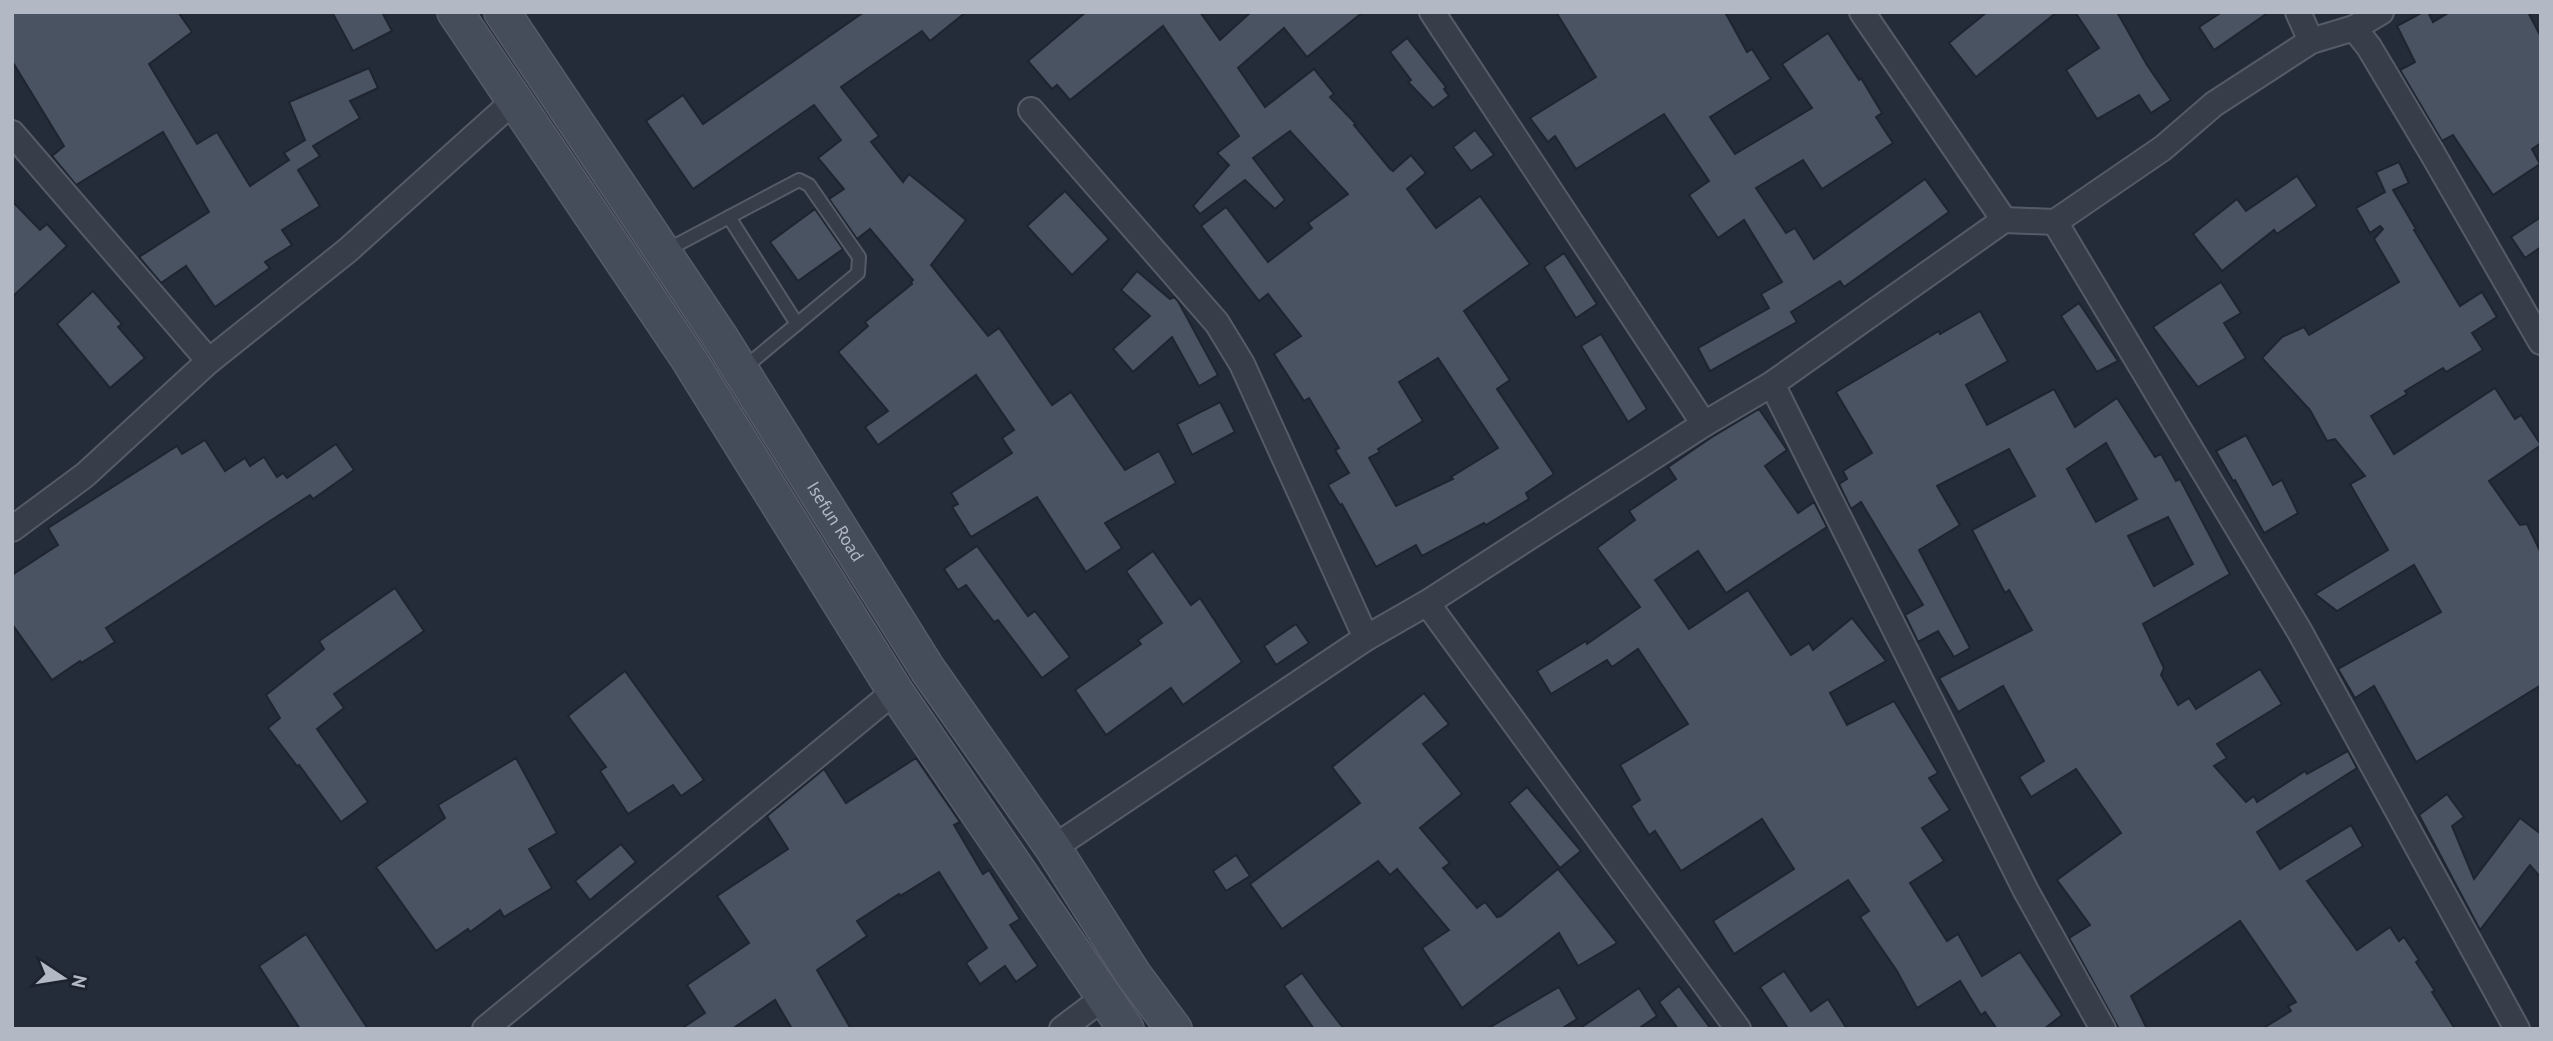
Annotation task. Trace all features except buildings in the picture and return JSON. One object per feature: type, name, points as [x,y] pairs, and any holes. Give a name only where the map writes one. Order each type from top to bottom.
[{"type":"street","points":[[456,12],[688,358],[895,691],[1102,998],[1126,1029]]},
{"type":"street","name":"Isefun Road","points":[[502,12],[741,371],[928,670],[1053,848],[1133,974],[1174,1029]]},
{"type":"street","points":[[1432,12],[1704,424]]},
{"type":"street","points":[[1862,12],[2004,220]]},
{"type":"street","points":[[2298,12],[2311,41]]},
{"type":"street","points":[[1053,848],[1366,638],[1427,603],[1704,424],[1772,384],[2004,220],[2055,222],[2163,148],[2214,104],[2311,41],[2354,28],[2381,12]]},
{"type":"street","points":[[2354,28],[2369,47],[2431,151],[2541,342]]},
{"type":"street","points":[[12,529],[85,475],[209,361],[348,250],[515,100]]},
{"type":"street","points":[[1031,110],[1217,323],[1242,364],[1366,638]]},
{"type":"street","points":[[12,132],[209,361]]},
{"type":"street","points":[[2055,222],[2300,632],[2516,1029]]},
{"type":"street","points":[[1772,384],[2026,891],[2103,1029]]},
{"type":"street","points":[[1427,603],[1738,1029]]},
{"type":"street","points":[[485,1029],[895,691]]},
{"type":"street","points":[[1062,1029],[1102,998]]},
{"type":"lane","points":[[663,252],[799,180],[809,185],[859,257],[858,273],[741,371]]},
{"type":"lane","points":[[729,217],[797,324]]}]
